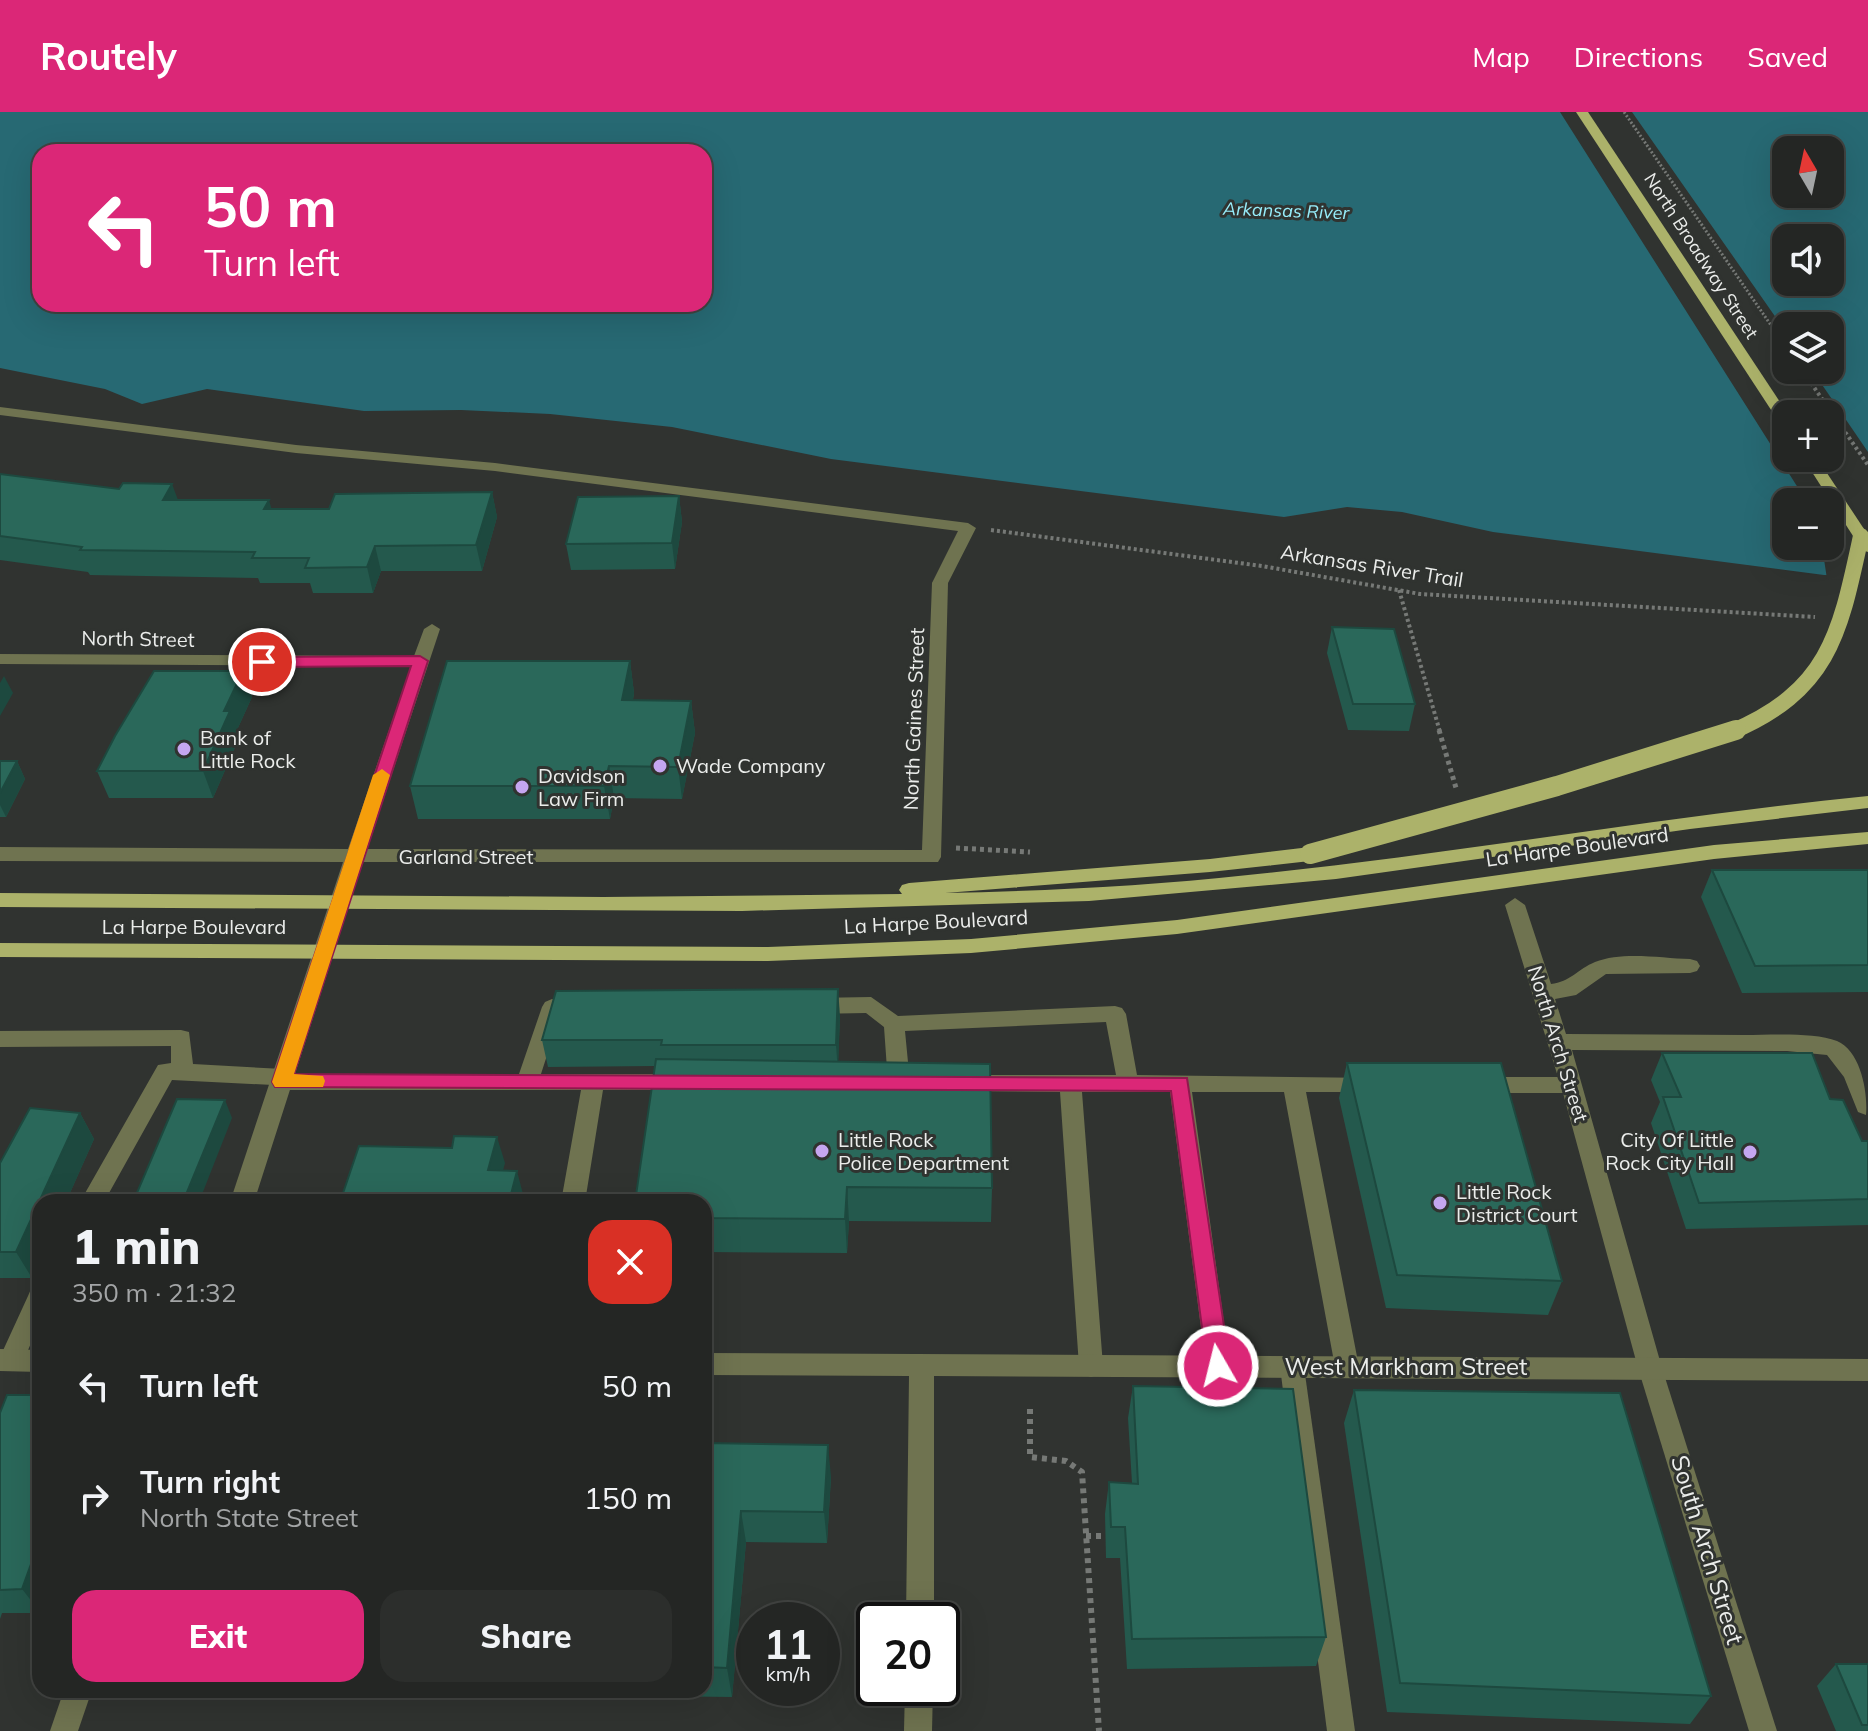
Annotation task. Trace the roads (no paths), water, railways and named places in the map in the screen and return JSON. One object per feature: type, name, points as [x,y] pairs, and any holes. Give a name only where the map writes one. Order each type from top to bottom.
[{"type":"main road","name":"North Broadway Street","points":[[1582,112],[1772,401]]},
{"type":"main road","points":[[778,904],[1000,880],[1130,873],[1310,854],[1576,782],[1708,740],[1763,717],[1802,688],[1829,653],[1865,542],[1819,472]]},
{"type":"main road","name":"La Harpe Boulevard","points":[[0,900],[778,904],[1003,899],[1164,890],[1369,867],[1792,809],[1868,802]]},
{"type":"main road","name":"La Harpe Boulevard","points":[[0,950],[768,954],[971,946],[1177,927],[1714,852],[1868,838]]},
{"type":"street","name":"North Gaines Street","points":[[0,411],[296,449],[495,467],[968,528],[940,583],[931,851]]},
{"type":"street","points":[[245,1194],[432,629]]},
{"type":"street","name":"North Street","points":[[0,659],[420,661]]},
{"type":"street","name":"Garland Street","points":[[0,854],[354,857],[931,851]]},
{"type":"street","name":"North Arch Street","points":[[1515,905],[1572,1085],[1650,1368]]},
{"type":"street","points":[[1543,993],[1569,990],[1600,968],[1616,965],[1690,966]]},
{"type":"street","points":[[791,1006],[871,1005],[894,1024],[1115,1014],[1128,1083]]},
{"type":"street","points":[[527,1082],[552,1007],[584,1007]]},
{"type":"street","points":[[894,1024],[899,1083]]},
{"type":"street","points":[[0,1039],[181,1038],[182,1072]]},
{"type":"street","points":[[1559,1042],[1787,1043],[1833,1048],[1854,1073],[1866,1106]]},
{"type":"street","points":[[97,1194],[166,1071],[282,1079],[700,1082]]},
{"type":"street","points":[[574,1194],[593,1082]]},
{"type":"street","points":[[945,1083],[1383,1084]]},
{"type":"street","points":[[1070,1083],[1091,1366]]},
{"type":"street","points":[[1180,1084],[1218,1366]]},
{"type":"street","points":[[1293,1084],[1347,1367]]},
{"type":"street","points":[[1458,1085],[1572,1085]]},
{"type":"street","points":[[32,1311],[5,1360],[32,1361]]},
{"type":"street","name":"West Markham Street","points":[[712,1364],[1868,1370]]},
{"type":"street","points":[[920,1602],[922,1365]]},
{"type":"street","points":[[1292,1367],[1341,1731]]},
{"type":"street","name":"South Arch Street","points":[[1650,1368],[1763,1731]]},
{"type":"street","points":[[64,1731],[75,1698]]},
{"type":"street","points":[[918,1731],[919,1706]]},
{"type":"water","name":"Arkansas River","points":[[0,112],[1868,112],[1868,576],[1824,575],[1493,532],[1402,512],[1347,507],[1284,517],[831,459],[672,427],[550,414],[461,410],[364,411],[207,389],[142,404],[105,389],[0,368]]},
{"type":"place","name":"Bank of Little Rock","points":[[184,749]]},
{"type":"place","name":"Wade Company","points":[[660,766]]},
{"type":"place","name":"Davidson Law Firm","points":[[522,787]]},
{"type":"place","name":"Little Rock Police Department","points":[[822,1151]]},
{"type":"place","name":"City Of Little Rock City Hall","points":[[1750,1152]]},
{"type":"place","name":"Little Rock District Court","points":[[1440,1203]]}]
